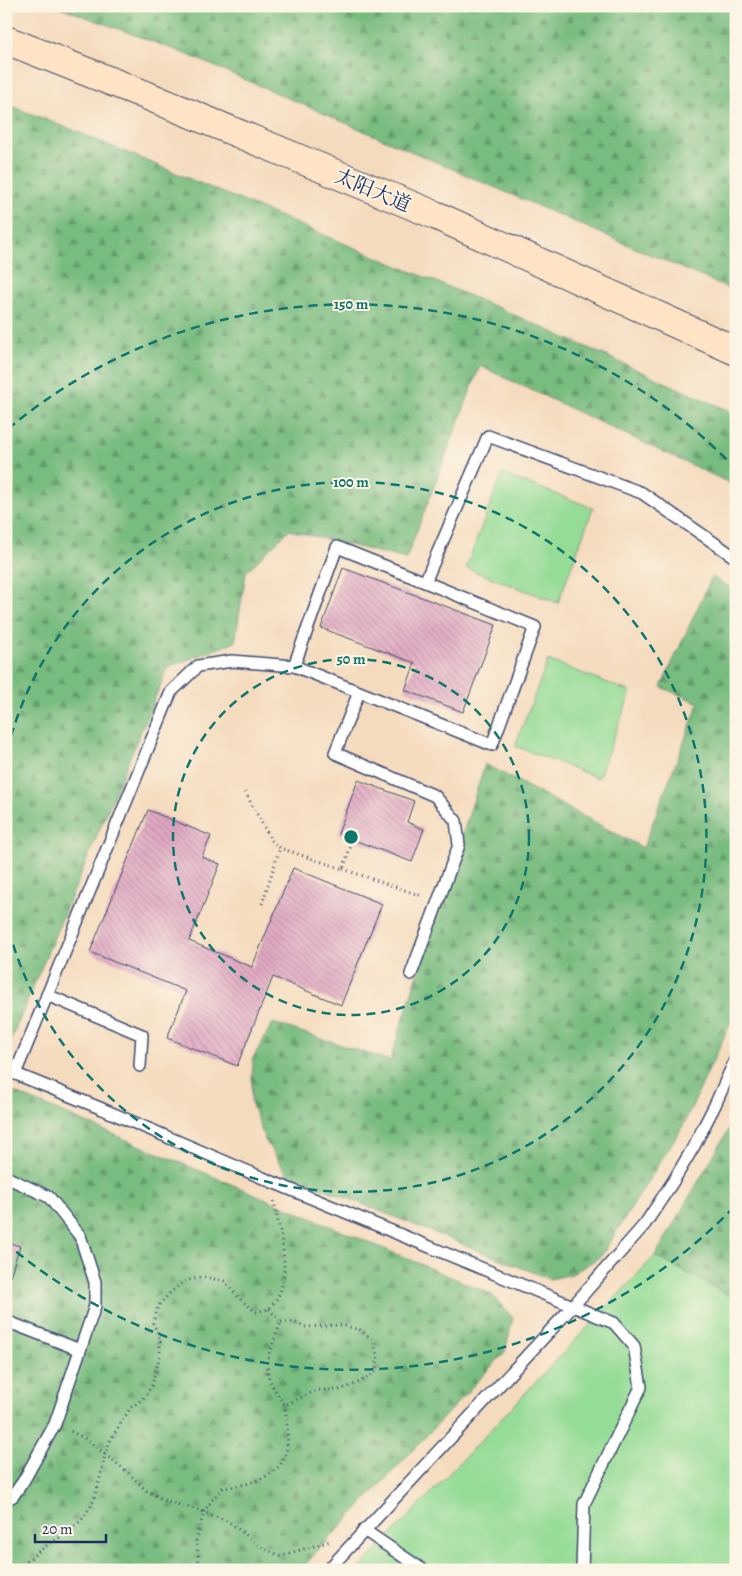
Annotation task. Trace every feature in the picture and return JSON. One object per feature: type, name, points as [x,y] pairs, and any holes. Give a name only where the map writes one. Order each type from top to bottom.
[{"type":"main road","name":"太阳大道","points":[[6,40],[143,94],[435,215],[736,351]]},
{"type":"lane","points":[[425,582],[488,436],[642,493],[736,558]]},
{"type":"lane","points":[[294,666],[337,547],[536,627],[492,745],[294,666],[232,661],[198,666],[171,692],[47,995],[11,1072],[614,1323],[634,1346],[641,1387],[584,1504],[582,1570]]},
{"type":"lane","points":[[358,692],[335,753],[435,796],[456,820],[459,845],[411,974]]},
{"type":"lane","points":[[47,995],[142,1035],[140,1066]]},
{"type":"lane","points":[[328,1570],[572,1306],[645,1224],[674,1180],[715,1105],[736,1058]]},
{"type":"lane","points":[[6,1178],[49,1197],[80,1236],[95,1282],[95,1306],[56,1424],[24,1480],[13,1496],[6,1500]]},
{"type":"lane","points":[[6,1321],[80,1350]]},
{"type":"lane","points":[[364,1530],[423,1570]]},
{"type":"path","points":[[245,792],[271,840],[280,848],[438,901]]},
{"type":"path","points":[[343,868],[353,840]]},
{"type":"path","points":[[262,904],[280,848]]},
{"type":"path","points":[[21,1570],[33,1556],[73,1528],[87,1512],[96,1497],[105,1454],[111,1439],[131,1408],[143,1399],[152,1385],[160,1354],[160,1338],[153,1323],[158,1306],[184,1281],[203,1277],[224,1281],[242,1301],[256,1312],[269,1309],[280,1292],[284,1269],[283,1247],[270,1181]]},
{"type":"path","points":[[269,1309],[281,1322],[294,1322],[305,1327],[341,1325],[360,1330],[373,1340],[378,1357],[375,1373],[356,1384],[338,1390],[317,1390],[285,1405]]},
{"type":"path","points":[[195,1570],[199,1561],[196,1541],[204,1512],[212,1500],[223,1488],[242,1486],[275,1472],[284,1458],[287,1447],[285,1405],[271,1385],[266,1370],[268,1356],[281,1322]]},
{"type":"path","points":[[56,1424],[84,1438],[125,1470],[147,1491],[164,1500],[229,1522],[264,1548],[280,1556],[364,1530]]},
{"type":"green space","points":[[57,6],[736,6],[736,276],[730,289],[186,54]]},
{"type":"green space","points":[[6,104],[68,128],[501,309],[736,414],[736,486],[480,366],[406,559],[289,530],[246,572],[235,642],[168,667],[7,1049]]},
{"type":"green space","points":[[502,474],[593,508],[558,603],[466,568]]},
{"type":"green space","points":[[712,577],[736,591],[736,1011],[684,1124],[601,1256],[572,1274],[550,1279],[287,1174],[265,1140],[251,1102],[253,1058],[273,1023],[390,1061],[485,764],[643,848],[699,703],[661,687]]},
{"type":"green space","points":[[548,660],[631,692],[598,778],[515,746]]},
{"type":"green space","points":[[6,1089],[491,1294],[513,1318],[505,1352],[300,1570],[6,1570]]},
{"type":"green space","points":[[736,1117],[736,1299],[655,1256]]},
{"type":"green space","points":[[655,1256],[736,1299],[736,1570],[358,1570]]},
{"type":"building","points":[[343,568],[496,625],[463,712],[405,690],[415,663],[321,628]]},
{"type":"building","points":[[358,780],[414,801],[407,822],[424,829],[412,862],[338,834]]},
{"type":"building","points":[[148,810],[211,836],[202,857],[220,864],[189,941],[252,967],[293,868],[382,904],[341,1005],[273,977],[237,1066],[167,1038],[186,991],[90,952]]},
{"type":"building","points":[[6,1242],[20,1246],[7,1285],[6,1285]]}]
